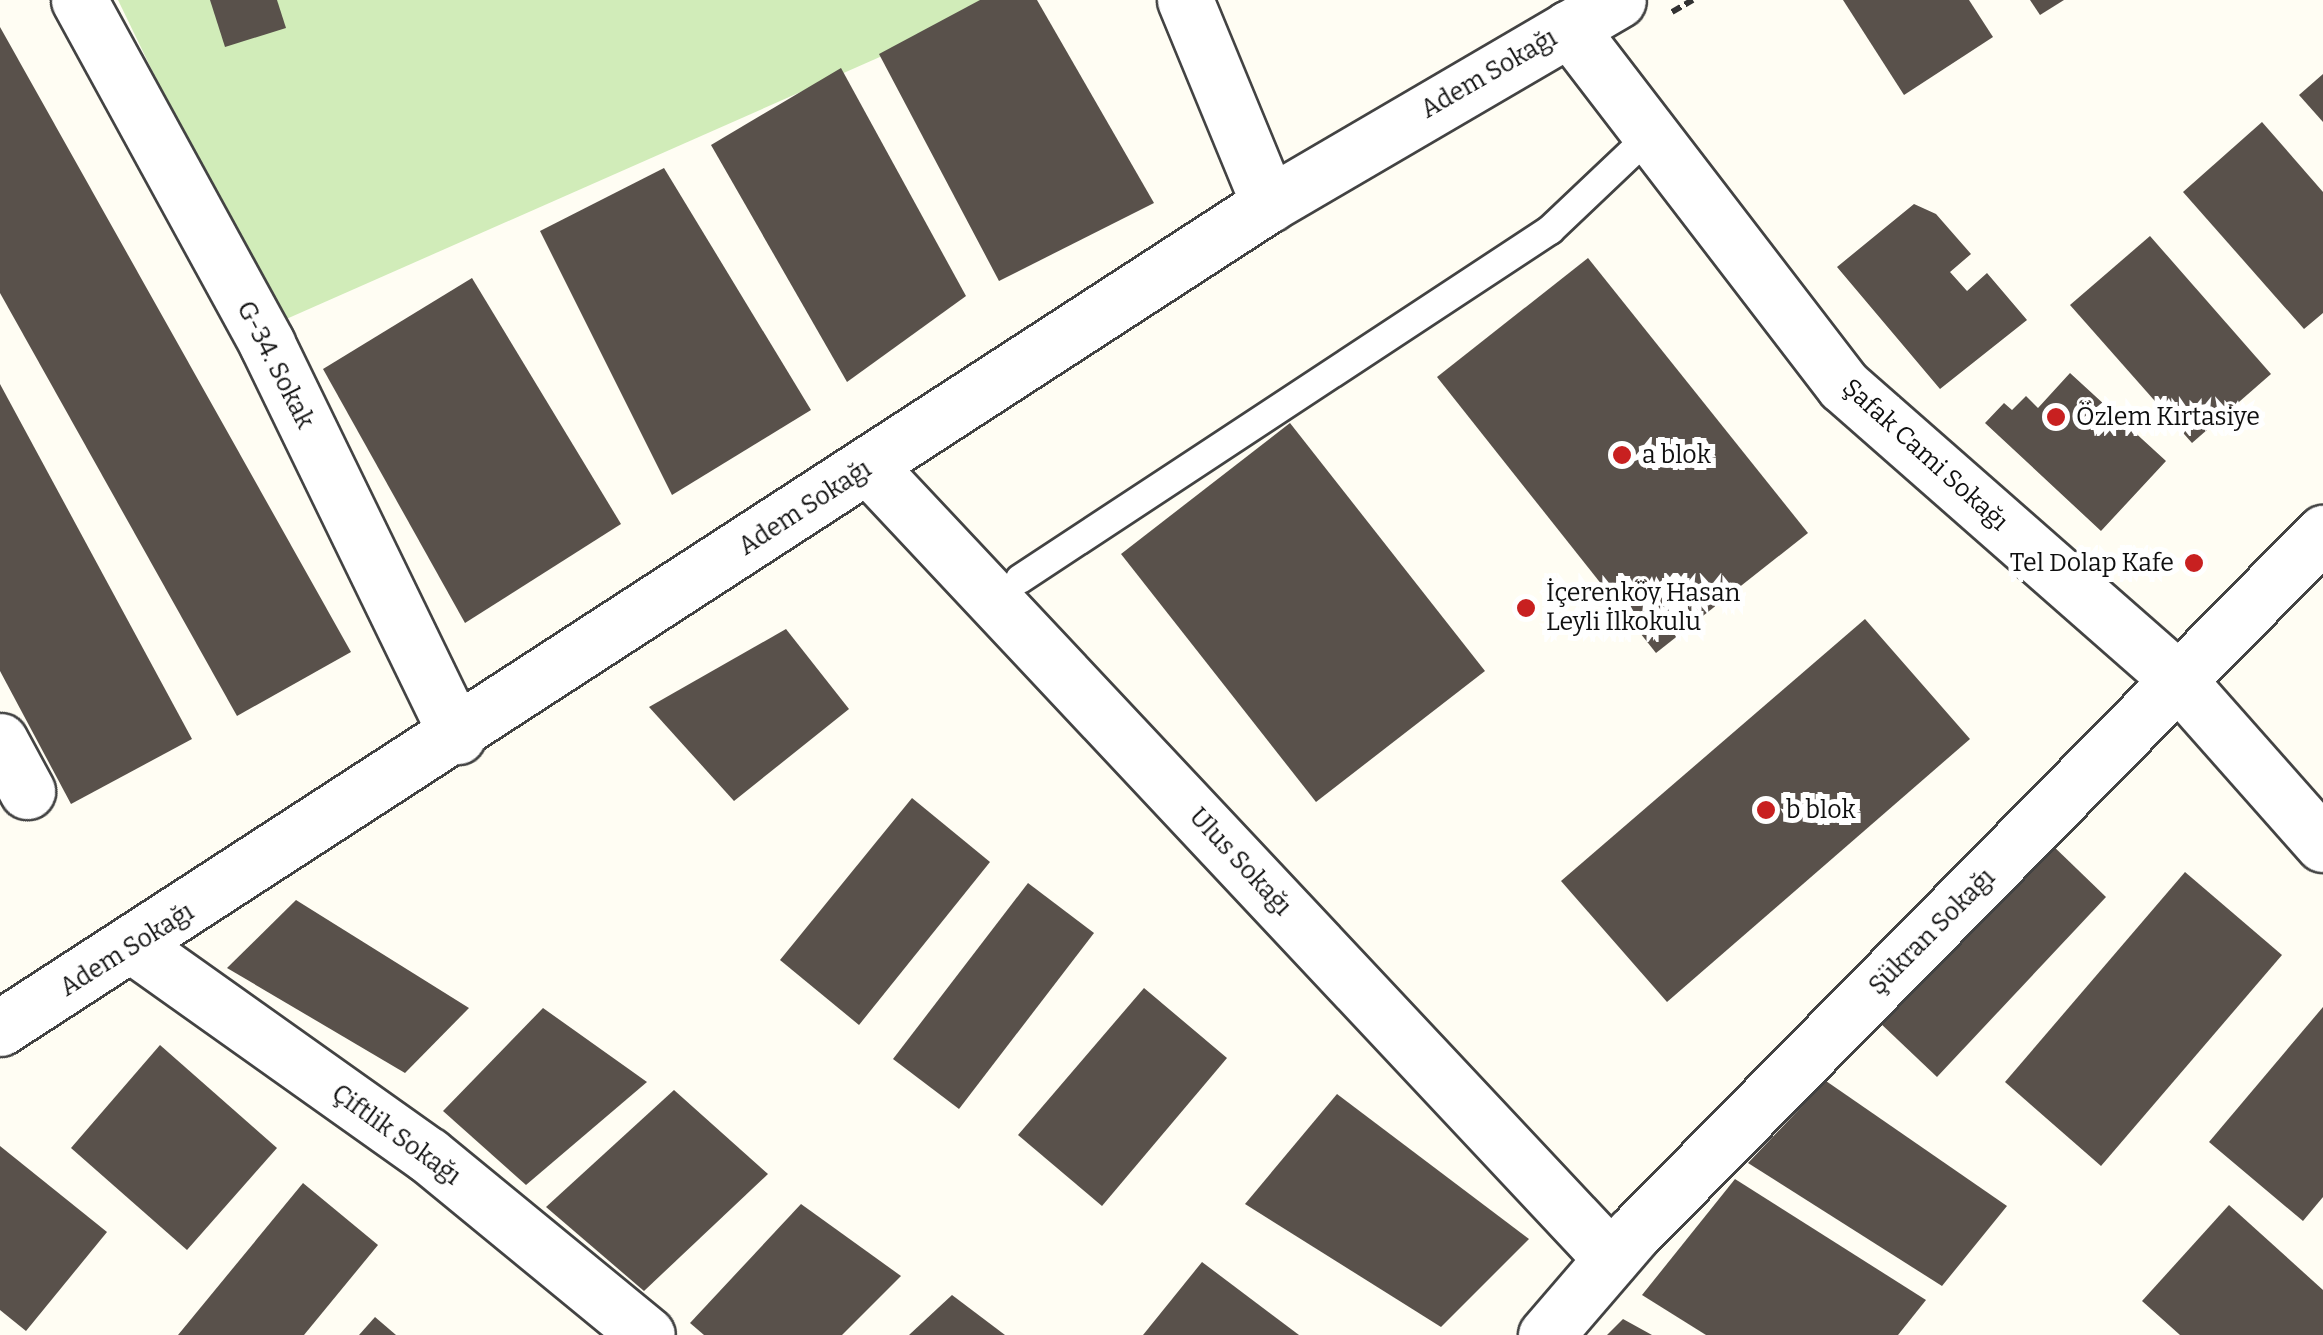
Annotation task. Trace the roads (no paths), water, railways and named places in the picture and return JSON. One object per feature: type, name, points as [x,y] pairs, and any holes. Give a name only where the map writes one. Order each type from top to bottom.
[{"type":"street","name":"G-34. Sokak","points":[[80,0],[267,344],[457,736]]},
{"type":"street","points":[[1184,0],[1269,204]]},
{"type":"street","name":"Adem Sokağı","points":[[0,1028],[135,947],[1269,204],[1618,0]]},
{"type":"street","name":"Şafak Cami Sokağı","points":[[1569,28],[1844,386],[2175,677],[2323,844]]},
{"type":"street","name":"Ulus Sokağı","points":[[868,467],[1611,1258]]},
{"type":"street","name":"Şükran Sokağı","points":[[1546,1335],[1611,1258],[2175,677],[2323,534]]},
{"type":"street","points":[[0,741],[27,791]]},
{"type":"street","name":"Çiftlik Sokağı","points":[[135,947],[428,1155],[647,1335]]},
{"type":"lane","points":[[1020,578],[1550,230],[1651,134]]},
{"type":"place","name":"Özlem Kırtasiye","points":[[2056,417]]},
{"type":"place","name":"a blok","points":[[1622,455]]},
{"type":"place","name":"Tel Dolap Kafe","points":[[2194,563]]},
{"type":"place","name":"İçerenköy Hasan Leyli İlkokulu","points":[[1526,608]]},
{"type":"place","name":"b blok","points":[[1766,810]]}]
